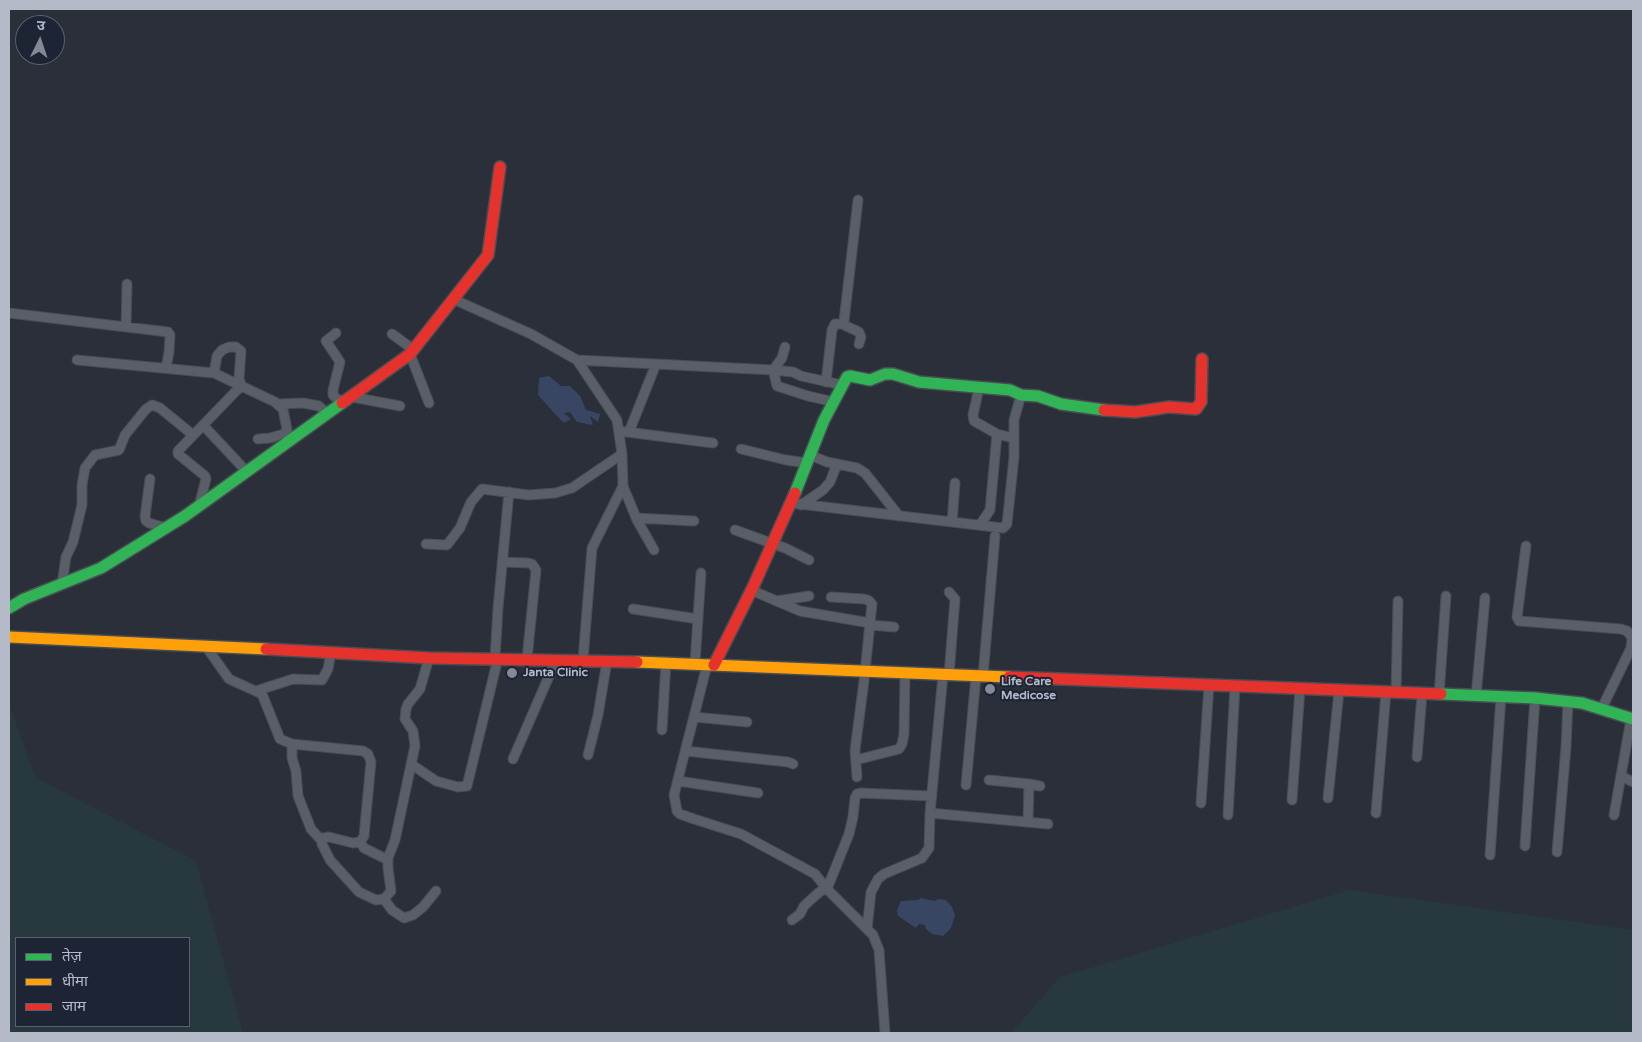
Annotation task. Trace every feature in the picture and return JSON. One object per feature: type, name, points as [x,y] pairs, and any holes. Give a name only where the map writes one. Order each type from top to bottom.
[{"type":"street","points":[[9,608],[20,601],[101,568],[166,528],[247,472],[288,437],[328,414],[412,352],[488,256],[500,167]]},
{"type":"street","points":[[842,324],[846,310],[858,200]]},
{"type":"street","points":[[126,327],[127,284]]},
{"type":"street","points":[[453,299],[531,334],[577,360],[624,432],[713,443]]},
{"type":"street","points":[[9,313],[169,333],[169,352],[166,368]]},
{"type":"street","points":[[826,382],[832,330],[835,324],[842,324],[859,332],[861,337],[859,344]]},
{"type":"street","points":[[336,333],[326,341],[340,362],[333,395],[337,399],[400,406]]},
{"type":"street","points":[[392,334],[412,352],[429,403]]},
{"type":"street","points":[[214,374],[217,356],[222,350],[236,347],[241,351],[239,379],[242,387]]},
{"type":"street","points":[[773,370],[782,358],[785,347]]},
{"type":"street","points":[[885,1033],[879,950],[877,942],[867,929],[809,870],[741,834],[680,814],[675,805],[674,795],[685,751],[710,665],[751,590],[773,543],[796,504],[808,459],[845,379],[850,376],[875,380],[885,374],[893,374],[920,382],[1010,390],[1021,395],[1038,396],[1061,404],[1122,412],[1135,412],[1164,407],[1196,409],[1201,402],[1202,359]]},
{"type":"street","points":[[77,360],[214,374],[278,404],[283,409],[288,437]]},
{"type":"street","points":[[577,360],[773,370],[793,372],[801,376],[842,385]]},
{"type":"street","points":[[654,550],[636,518],[623,486],[622,454],[624,432],[656,364]]},
{"type":"street","points":[[773,370],[777,386],[834,402]]},
{"type":"street","points":[[199,506],[206,480],[205,476],[178,454],[178,451],[242,387]]},
{"type":"street","points":[[978,388],[974,421],[996,434],[1013,438]]},
{"type":"street","points":[[796,504],[1003,528],[1007,524],[1014,458],[1014,415],[1021,395]]},
{"type":"street","points":[[278,404],[303,403],[319,406],[328,414]]},
{"type":"street","points":[[62,584],[66,557],[73,542],[82,505],[82,485],[85,468],[95,455],[119,450],[125,435],[146,409],[152,405],[160,408],[193,436]]},
{"type":"street","points":[[204,425],[247,472]]},
{"type":"street","points":[[980,525],[990,510],[996,434]]},
{"type":"street","points":[[258,439],[288,437]]},
{"type":"street","points":[[741,448],[786,460],[808,459],[857,468],[865,473],[899,516]]},
{"type":"street","points":[[426,544],[447,545],[460,528],[471,502],[482,489],[528,495],[555,493],[572,488],[622,454]]},
{"type":"street","points":[[796,504],[823,490],[830,482],[837,464]]},
{"type":"street","points":[[150,479],[146,521],[149,524],[166,528]]},
{"type":"street","points":[[952,522],[955,483]]},
{"type":"street","points":[[583,660],[592,548],[623,486]]},
{"type":"street","points":[[411,764],[424,774],[442,783],[458,787],[467,786],[496,658],[502,562],[509,492]]},
{"type":"street","points":[[636,518],[694,521]]},
{"type":"street","points":[[735,530],[773,543],[809,560]]},
{"type":"street","points":[[966,785],[995,536]]},
{"type":"street","points":[[1526,546],[1517,617],[1519,621],[1621,629],[1627,631],[1632,637],[1631,648],[1602,708]]},
{"type":"street","points":[[502,562],[528,563],[532,564],[536,570],[527,659]]},
{"type":"street","points":[[695,663],[701,573]]},
{"type":"street","points":[[751,590],[800,611],[894,627]]},
{"type":"street","points":[[867,929],[871,892],[878,879],[884,874],[922,858],[928,848],[930,813],[956,598],[949,592]]},
{"type":"street","points":[[775,601],[809,596]]},
{"type":"street","points":[[1439,695],[1446,596]]},
{"type":"street","points":[[832,597],[868,600],[872,604],[856,738],[856,777]]},
{"type":"street","points":[[1476,696],[1485,598]]},
{"type":"street","points":[[1376,813],[1391,693],[1398,601]]},
{"type":"street","points":[[633,609],[698,619]]},
{"type":"street","points":[[9,637],[205,645],[429,658],[695,663],[946,675],[1535,698],[1568,701],[1602,708],[1632,719],[1614,815]]},
{"type":"street","points":[[205,645],[229,680],[262,694],[280,739],[292,744],[363,750],[368,754],[371,762],[364,836],[360,842],[353,843],[329,837],[323,838],[322,841]]},
{"type":"street","points":[[256,691],[293,679],[322,680],[328,669],[331,652]]},
{"type":"street","points":[[292,744],[292,758],[296,771],[298,796],[311,828],[322,841],[330,860],[359,892],[376,900],[384,899],[390,891],[388,860],[395,840],[411,764],[414,738],[413,731],[406,719],[406,709],[420,689],[429,658]]},
{"type":"street","points":[[513,759],[556,660]]},
{"type":"street","points":[[588,755],[608,661]]},
{"type":"street","points":[[662,730],[666,662]]},
{"type":"street","points":[[856,760],[899,749],[902,744],[904,734],[905,673]]},
{"type":"street","points":[[1201,803],[1209,685]]},
{"type":"street","points":[[1228,815],[1235,686]]},
{"type":"street","points":[[1292,800],[1300,689]]},
{"type":"street","points":[[1328,798],[1339,690]]},
{"type":"street","points":[[1418,756],[1422,694]]},
{"type":"street","points":[[1490,855],[1501,697]]},
{"type":"street","points":[[1526,846],[1535,698]]},
{"type":"street","points":[[1557,852],[1568,701]]},
{"type":"street","points":[[694,717],[748,722]]},
{"type":"street","points":[[685,751],[794,764]]},
{"type":"street","points":[[1621,776],[1633,782]]},
{"type":"street","points":[[989,780],[1040,786]]},
{"type":"street","points":[[678,781],[758,793]]},
{"type":"street","points":[[1028,822],[1029,784]]},
{"type":"street","points":[[827,889],[849,834],[853,817],[854,798],[857,794],[932,796]]},
{"type":"street","points":[[930,813],[1048,824]]},
{"type":"street","points":[[360,842],[364,848],[388,860]]},
{"type":"street","points":[[792,920],[800,914],[804,906],[816,895],[822,890],[827,889]]},
{"type":"street","points":[[384,899],[392,910],[404,918],[413,915],[423,907],[436,891]]},
{"type":"shaded area","points":[[9,704],[35,777],[196,861],[243,1033],[9,1033]]},
{"type":"shaded area","points":[[1349,890],[1633,930],[1633,1033],[1011,1033],[1060,977]]},
{"type":"water","points":[[549,376],[561,386],[570,386],[580,396],[586,410],[600,414],[598,422],[590,416],[593,425],[577,422],[570,412],[564,413],[571,419],[564,423],[538,395],[539,378]]},
{"type":"water","points":[[921,898],[935,901],[939,899],[946,900],[952,907],[955,915],[951,928],[943,936],[932,934],[926,929],[925,925],[919,924],[916,928],[898,916],[897,910],[901,901],[918,900]]},
{"type":"traffic: fast","points":[[795,493],[824,420],[847,377],[850,376],[870,380],[885,374],[893,374],[919,382],[1010,390],[1021,395],[1038,396],[1061,404],[1104,410]]},
{"type":"traffic: fast","points":[[9,608],[24,599],[101,568],[185,516],[342,403]]},
{"type":"traffic: fast","points":[[1441,694],[1535,698],[1582,703],[1633,719]]},
{"type":"traffic: slow","points":[[9,637],[266,649]]},
{"type":"traffic: slow","points":[[637,662],[1009,677]]},
{"type":"traffic: jam","points":[[342,403],[410,354],[488,255],[500,167]]},
{"type":"traffic: jam","points":[[1104,410],[1135,412],[1169,407],[1196,409],[1201,402],[1202,359]]},
{"type":"traffic: jam","points":[[714,665],[753,587],[795,493]]},
{"type":"traffic: jam","points":[[266,649],[429,658],[637,662]]},
{"type":"traffic: jam","points":[[1009,677],[1441,694]]},
{"type":"place","name":"Janta Clinic","points":[[512,673]]},
{"type":"place","name":"Life Care Medicose","points":[[990,689]]}]
